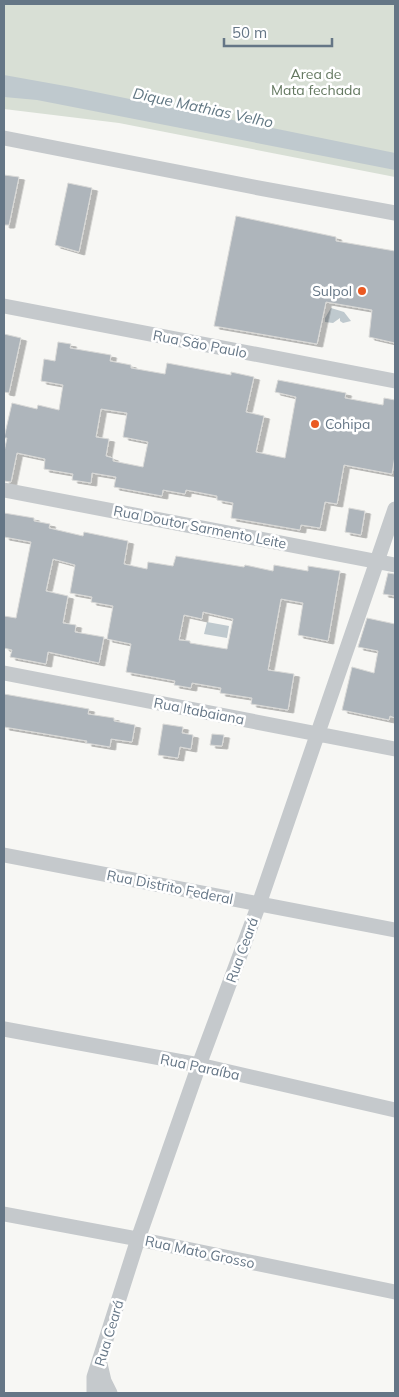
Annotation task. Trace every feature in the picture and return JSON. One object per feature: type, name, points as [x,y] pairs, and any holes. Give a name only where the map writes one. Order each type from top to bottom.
[{"type":"street","points":[[4,138],[254,188],[395,213]]},
{"type":"street","name":"Rua São Paulo","points":[[4,306],[395,382]]},
{"type":"street","name":"Rua Doutor Sarmento Leite","points":[[4,490],[395,565]]},
{"type":"street","name":"Rua Ceará","points":[[94,1393],[94,1377],[138,1239],[199,1065],[259,904],[395,509]]},
{"type":"street","name":"Rua Itabaiana","points":[[4,673],[395,749]]},
{"type":"street","name":"Rua Distrito Federal","points":[[4,855],[395,930]]},
{"type":"street","name":"Rua Paraíba","points":[[4,1029],[199,1065],[395,1110]]},
{"type":"street","name":"Rua Mato Grosso","points":[[4,1214],[138,1239],[395,1292]]},
{"type":"street","points":[[99,1363],[104,1381],[110,1393]]},
{"type":"green space","name":"Area de Mata fechada","points":[[4,4],[395,4],[395,177],[119,123],[4,109]]},
{"type":"shaded area","name":"Dique Mathias Velho","points":[[4,75],[395,153],[395,170],[37,100],[4,97]]},
{"type":"shaded area","points":[[331,308],[344,312],[351,321],[343,323],[340,321],[340,318],[333,323],[325,322],[325,318]]},
{"type":"shaded area","points":[[207,622],[229,626],[227,638],[204,634]]},
{"type":"building","points":[[4,175],[19,177],[9,225],[4,225]]},
{"type":"building","points":[[68,183],[92,188],[79,252],[55,245]]},
{"type":"building","points":[[236,216],[336,237],[336,241],[395,251],[395,343],[369,337],[372,310],[326,302],[317,344],[214,326]]},
{"type":"building","points":[[4,334],[21,338],[9,393],[4,392]]},
{"type":"building","points":[[58,342],[71,344],[70,348],[111,355],[110,361],[131,365],[131,368],[165,374],[167,363],[231,375],[231,372],[254,377],[246,412],[264,416],[256,452],[285,458],[296,397],[275,392],[278,380],[346,393],[345,398],[383,405],[384,398],[395,400],[395,456],[392,474],[344,465],[337,504],[325,502],[320,528],[301,525],[300,530],[231,518],[233,503],[217,500],[217,496],[186,490],[185,494],[163,490],[162,496],[114,487],[116,477],[92,473],[91,483],[72,480],[73,474],[44,469],[45,459],[17,453],[11,482],[4,481],[4,452],[7,438],[4,438],[12,403],[37,409],[38,405],[59,410],[63,385],[41,381],[44,359],[55,361]],"holes":[[[101,409],[127,413],[123,437],[148,442],[143,467],[113,461],[113,458],[106,456],[109,439],[96,437]]]},
{"type":"building","points":[[349,508],[365,511],[361,535],[345,532]]},
{"type":"building","points":[[4,513],[34,518],[34,521],[50,524],[49,528],[83,536],[84,532],[128,541],[124,564],[147,569],[148,562],[173,566],[176,556],[244,567],[245,565],[273,571],[274,565],[308,571],[308,566],[340,571],[328,641],[298,635],[303,603],[281,599],[268,670],[294,674],[288,710],[251,704],[252,698],[220,693],[221,688],[192,683],[191,688],[174,685],[175,681],[126,672],[131,644],[107,639],[113,606],[91,602],[92,597],[70,593],[75,565],[53,559],[46,591],[68,596],[63,623],[76,625],[75,632],[104,637],[99,663],[48,652],[46,664],[10,657],[12,650],[4,648],[4,616],[16,618],[31,542],[4,537]],"holes":[[[203,612],[233,619],[227,649],[179,640],[184,615],[202,619]]]},
{"type":"building","points":[[388,573],[395,574],[395,596],[383,594]]},
{"type":"building","points":[[367,618],[395,624],[395,718],[390,716],[389,720],[342,710],[352,667],[374,673],[378,651],[358,647]]},
{"type":"building","points":[[4,694],[89,709],[88,714],[114,718],[114,721],[135,725],[132,742],[111,739],[110,747],[86,743],[87,741],[4,727]]},
{"type":"building","points":[[163,724],[183,727],[182,733],[193,735],[191,749],[180,747],[178,758],[158,755]]},
{"type":"building","points":[[212,734],[224,735],[222,746],[210,745]]},
{"type":"place","name":"Sulpol","points":[[362,291]]},
{"type":"place","name":"Cohipa","points":[[315,424]]}]
